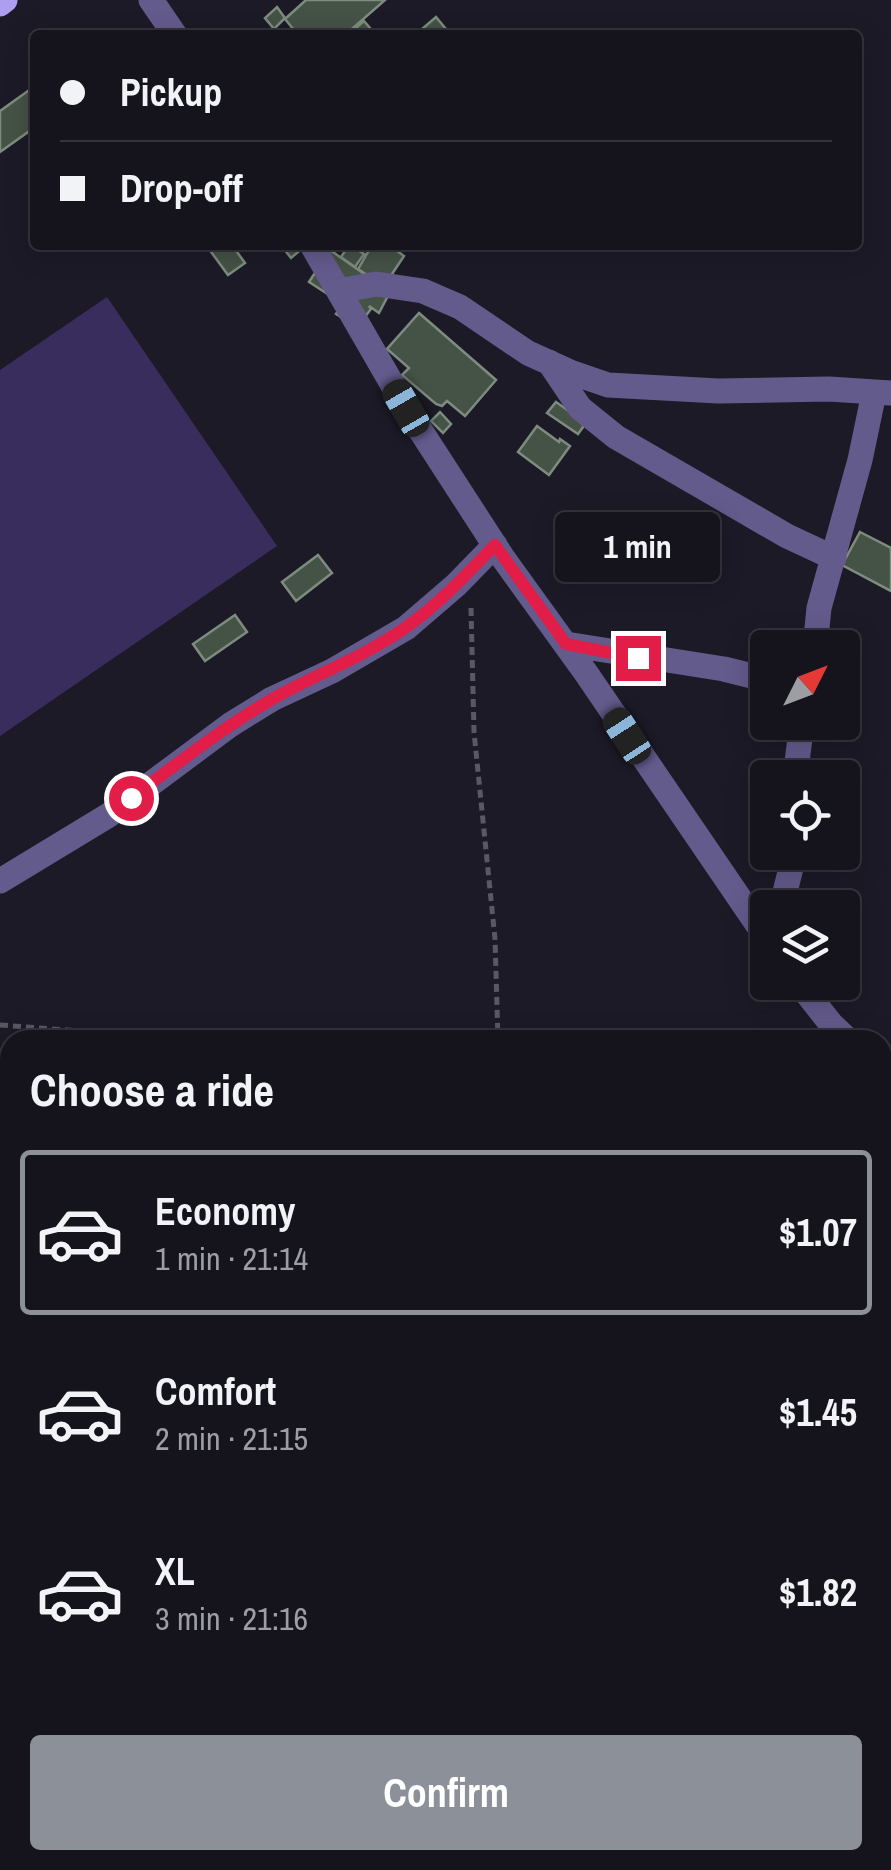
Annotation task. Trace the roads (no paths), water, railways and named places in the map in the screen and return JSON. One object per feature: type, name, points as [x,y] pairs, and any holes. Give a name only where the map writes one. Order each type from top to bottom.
[{"type":"street","points":[[151,0],[172,30]]},
{"type":"street","points":[[315,250],[406,408],[495,545],[750,914]]},
{"type":"street","points":[[339,291],[376,284],[423,292],[460,308],[528,353],[608,385],[882,393],[819,608],[817,630]]},
{"type":"street","points":[[549,362],[580,408],[616,437],[787,536],[834,558]]},
{"type":"street","points":[[0,881],[109,815],[272,699],[332,671],[406,628],[495,545]]},
{"type":"street","points":[[566,644],[750,676]]},
{"type":"street","points":[[812,1000],[837,1030]]}]
